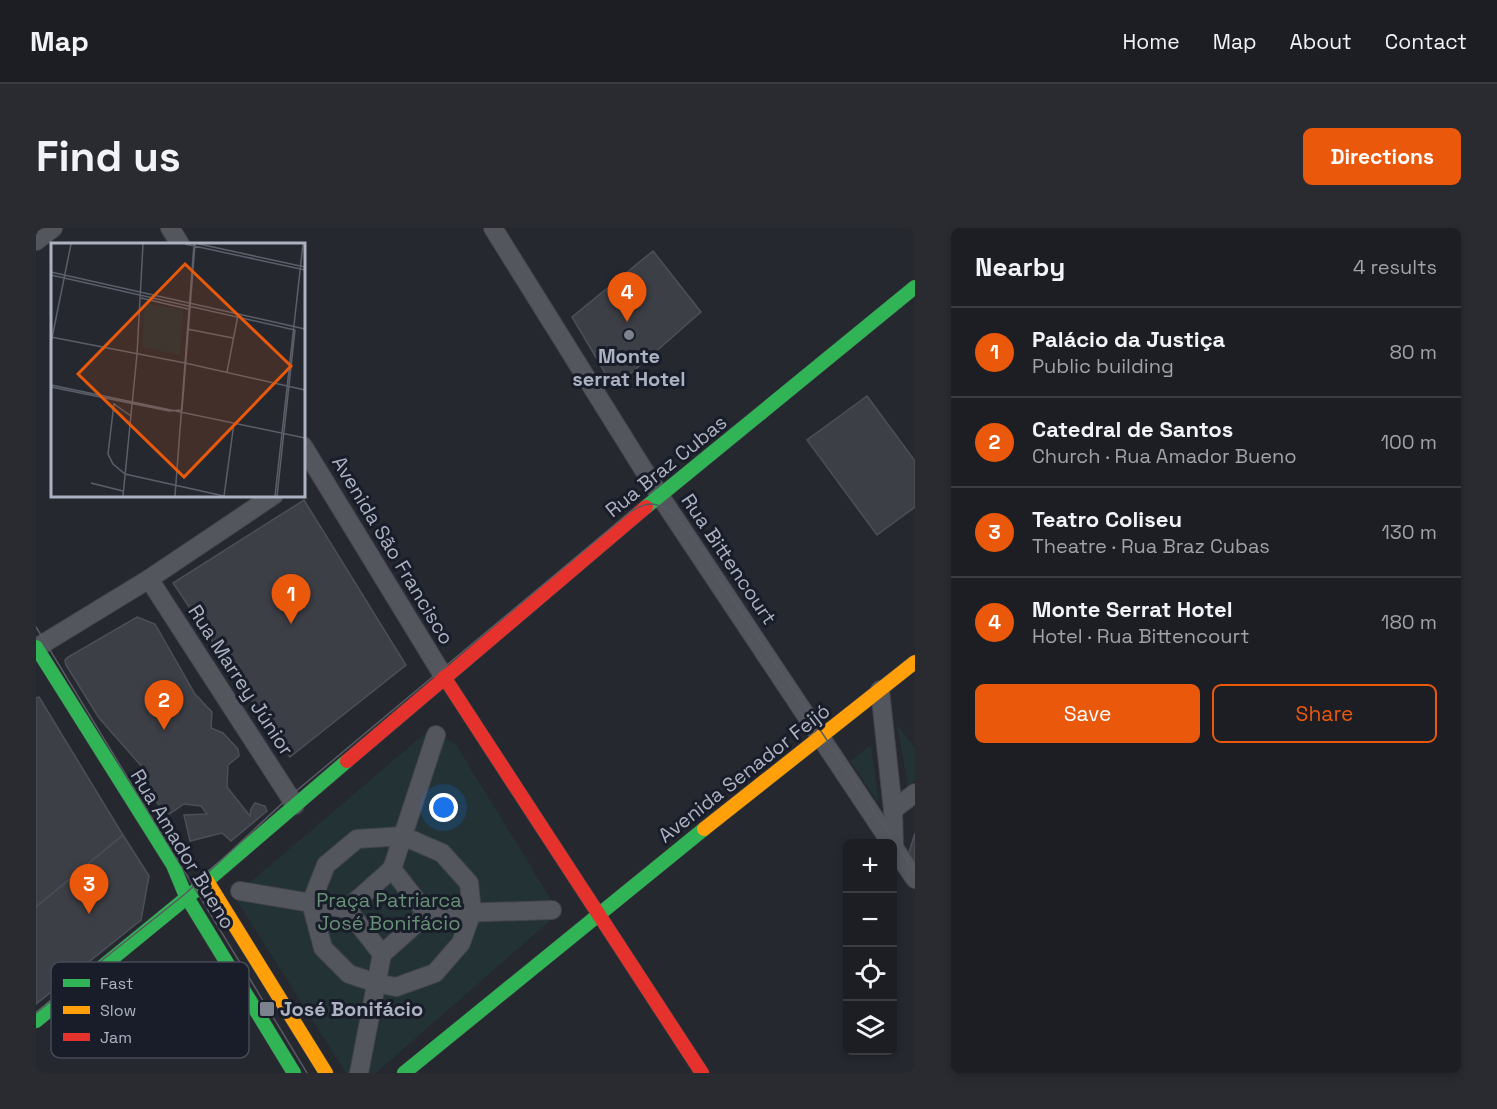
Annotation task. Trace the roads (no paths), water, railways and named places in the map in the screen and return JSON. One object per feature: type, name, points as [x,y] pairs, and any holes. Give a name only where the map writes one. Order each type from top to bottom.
[{"type":"main road","name":"Rua Braz Cubas","points":[[444,677],[915,287]]},
{"type":"main road","name":"Rua Amador Bueno","points":[[36,647],[173,865],[188,897],[227,962]]},
{"type":"main road","name":"Avenida Senador Feijó","points":[[598,914],[915,662]]},
{"type":"main road","points":[[108,962],[207,881],[444,677],[702,1073]]},
{"type":"main road","points":[[207,881],[326,1073]]},
{"type":"main road","points":[[404,1073],[598,914]]},
{"type":"main road","name":"Rua Amador Bueno","points":[[249,998],[294,1073]]},
{"type":"main road","points":[[36,1021],[51,1009]]},
{"type":"street","points":[[36,241],[53,228]]},
{"type":"street","points":[[170,228],[179,243]]},
{"type":"street","name":"Rua Bittencourt","points":[[500,231],[660,496],[889,839]]},
{"type":"street","name":"Avenida São Francisco","points":[[304,450],[309,471],[444,677]]},
{"type":"street","points":[[36,647],[149,579],[273,496]]},
{"type":"street","name":"Rua Marrey Júnior","points":[[149,579],[295,806]]},
{"type":"street","points":[[880,690],[893,810],[894,839]]},
{"type":"street","points":[[347,909],[392,869],[436,735]]},
{"type":"street","points":[[893,810],[915,793]]},
{"type":"street","points":[[403,836],[442,853],[469,883],[472,912],[461,944],[435,973],[396,987],[349,974],[322,948],[311,903],[326,865],[357,839],[403,836]]},
{"type":"street","name":"Rua Bittencourt","points":[[897,851],[915,879]]},
{"type":"street","points":[[392,869],[427,914]]},
{"type":"street","points":[[240,891],[347,909],[382,954]]},
{"type":"street","points":[[359,1073],[382,954],[427,914],[552,910]]},
{"type":"tram line","points":[[100,962],[185,894],[289,797],[630,512],[649,504],[663,507],[673,514],[693,536],[915,872]]},
{"type":"tram line","points":[[36,627],[240,962]]},
{"type":"tram line","points":[[249,978],[307,1073]]},
{"type":"tram line","points":[[36,1013],[51,1001]]},
{"type":"place","name":"Monte Serrat Hotel","points":[[627,322]]},
{"type":"place","name":"Monte serrat Hotel","points":[[629,335]]},
{"type":"place","name":"Palácio da Justiça","points":[[291,624]]},
{"type":"place","name":"Catedral de Santos","points":[[164,730]]},
{"type":"place","name":"Teatro Coliseu","points":[[89,914]]},
{"type":"place","name":"José Bonifácio","points":[[267,1009]]},
{"type":"park label","name":"Praça Patriarca José Bonifácio","points":[[389,912]]}]
